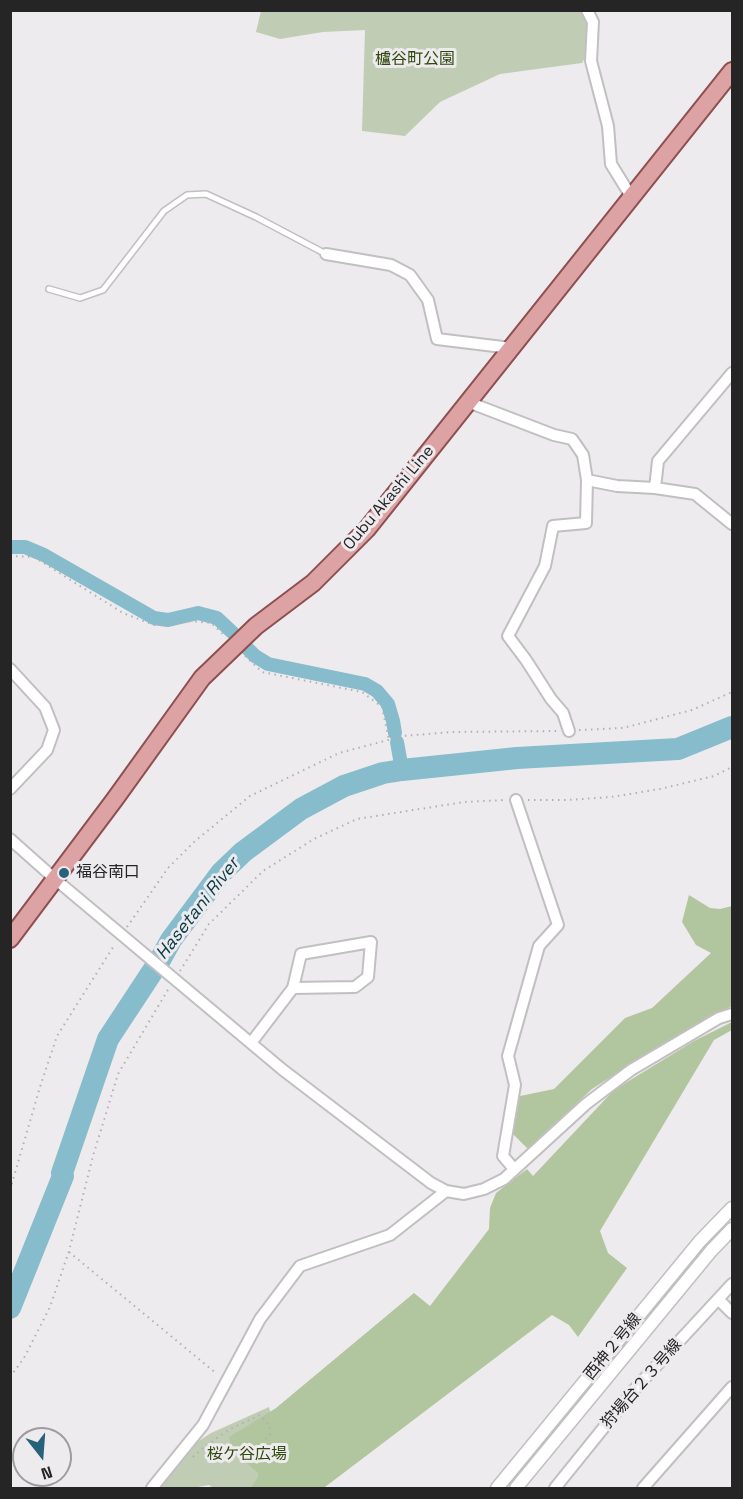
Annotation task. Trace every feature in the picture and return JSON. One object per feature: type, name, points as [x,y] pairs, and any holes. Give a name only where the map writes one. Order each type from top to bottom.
[{"type":"main road","name":"Oubu Akashi Line","points":[[10,939],[115,800],[202,678],[256,626],[313,583],[367,529],[732,75]]},
{"type":"street","points":[[587,10],[593,22],[591,61],[608,126],[611,164],[632,198]]},
{"type":"street","points":[[326,254],[391,266],[410,275],[428,300],[437,339],[511,348]]},
{"type":"street","points":[[656,488],[658,461],[732,373]]},
{"type":"street","points":[[468,402],[554,435],[572,439],[583,455],[588,480],[586,523],[553,526],[545,566],[508,636],[562,713],[569,731]]},
{"type":"street","points":[[588,480],[616,486],[656,488],[696,494],[732,524]]},
{"type":"street","points":[[10,669],[45,707],[54,730],[47,750],[10,789]]},
{"type":"street","points":[[514,1169],[503,1156],[515,1085],[508,1056],[539,946],[558,925],[516,800]]},
{"type":"street","points":[[10,839],[283,1070],[422,1176],[446,1191],[464,1194],[484,1189],[504,1179],[586,1104],[632,1070],[719,1018],[732,1014]]},
{"type":"street","points":[[251,1043],[293,988],[301,954],[371,942],[368,977],[355,987],[293,988]]},
{"type":"street","points":[[152,1488],[203,1425],[260,1318],[300,1266],[390,1235],[446,1191]]},
{"type":"street","name":"西神２号線","points":[[497,1488],[700,1241],[732,1208]]},
{"type":"street","name":"西神２号線","points":[[516,1488],[711,1251],[732,1229]]},
{"type":"street","name":"狩場台２３号線","points":[[555,1488],[634,1390],[732,1284]]},
{"type":"street","points":[[718,1299],[732,1313]]},
{"type":"street","points":[[643,1488],[732,1387]]},
{"type":"lane","points":[[49,289],[80,298],[103,290],[164,211],[187,195],[206,194],[326,254]]},
{"type":"path","points":[[10,556],[34,557],[123,613],[154,625],[191,621],[212,623],[262,672],[362,692],[382,707],[388,740]]},
{"type":"path","points":[[10,1190],[57,1036],[168,868],[194,842],[250,796],[339,753],[403,736],[452,732],[623,728],[692,710],[732,692]]},
{"type":"path","points":[[10,1377],[24,1358],[50,1307],[69,1251],[93,1156],[118,1074],[174,977],[209,924],[263,871],[314,839],[357,819],[464,802],[611,797],[703,779],[732,767]]},
{"type":"path","points":[[69,1251],[226,1381]]},
{"type":"path","points":[[194,1456],[228,1430],[260,1415],[270,1426],[270,1435],[263,1441]]},
{"type":"green space","name":"櫨谷町公園","points":[[261,11],[582,11],[588,17],[590,49],[582,63],[500,74],[440,102],[405,136],[362,131],[365,30],[323,32],[280,39],[256,32]]},
{"type":"green space","points":[[689,895],[710,908],[720,909],[732,906],[732,1006],[653,1050],[592,1089],[528,1149],[513,1134],[520,1096],[554,1089],[625,1018],[652,1008],[711,953],[696,945],[682,922]]},
{"type":"green space","points":[[732,1022],[732,1030],[714,1040],[600,1231],[608,1253],[627,1268],[578,1337],[569,1325],[552,1315],[325,1488],[251,1488],[258,1473],[232,1450],[229,1437],[276,1408],[414,1293],[430,1306],[489,1229],[490,1208],[496,1193],[527,1169],[533,1176],[614,1090],[694,1041]]},
{"type":"green space","name":"桜ケ谷広場","points":[[269,1407],[286,1465],[273,1488],[213,1488],[209,1485],[192,1488],[158,1487],[194,1444],[211,1433]]},
{"type":"waterway","points":[[10,547],[25,547],[44,555],[154,618],[168,620],[198,613],[217,618],[233,633]]},
{"type":"waterway","points":[[245,646],[268,664],[365,684],[377,691],[388,704],[395,733]]},
{"type":"waterway","name":"Hasetani River","points":[[10,1308],[63,1176],[62,1173],[108,1039],[171,940],[221,873],[243,852],[301,809],[344,786],[383,773],[517,758],[678,749],[732,727]]},
{"type":"waterway","points":[[397,742],[402,770]]},
{"type":"place","name":"福谷南口","points":[[64,873]]}]
